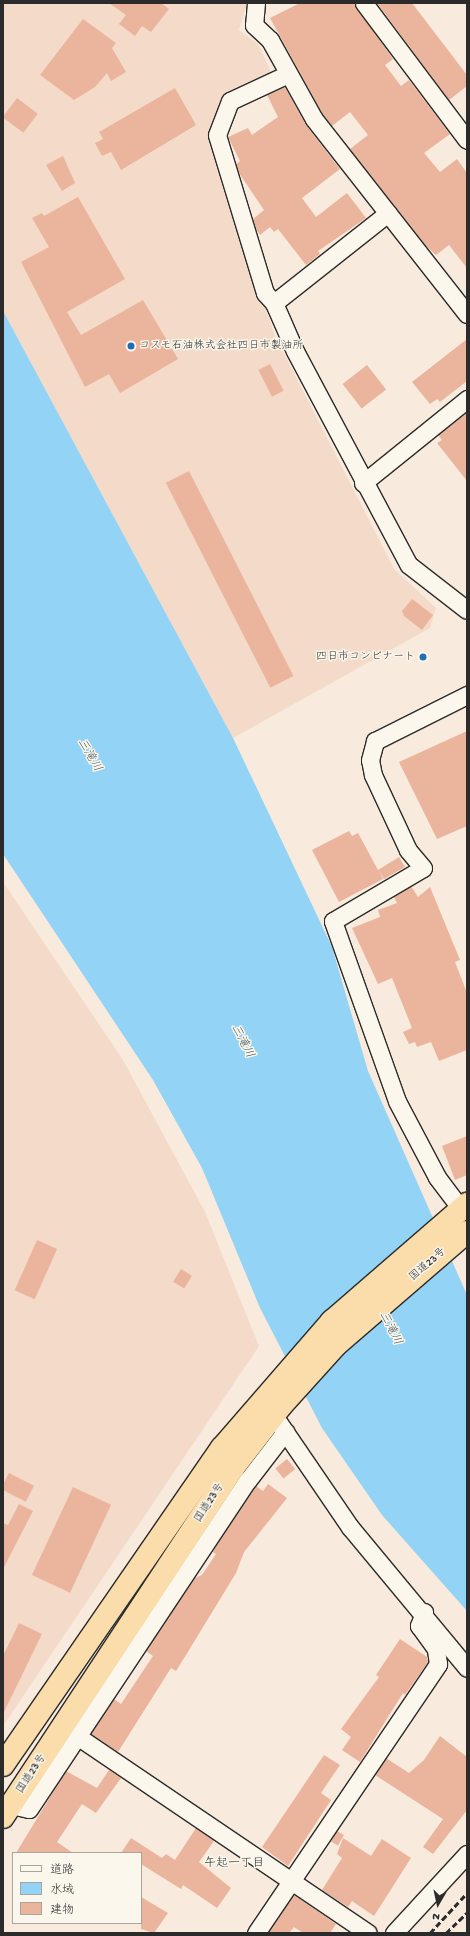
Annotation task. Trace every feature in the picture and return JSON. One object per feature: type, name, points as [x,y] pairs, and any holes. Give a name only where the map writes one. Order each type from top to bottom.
[{"type":"highway","name":"国道23号","points":[[3,1765],[222,1448],[278,1410],[332,1321],[460,1209]]},
{"type":"highway","name":"国道23号","points":[[7,1811],[233,1468],[278,1410],[336,1345],[465,1234]]},
{"type":"street","points":[[256,3],[254,25],[270,40],[314,119],[467,314]]},
{"type":"street","points":[[364,3],[467,140]]},
{"type":"street","points":[[288,74],[230,101],[217,135],[265,293],[274,303],[295,351],[408,565],[465,603]]},
{"type":"street","points":[[274,303],[388,213]]},
{"type":"street","points":[[363,482],[467,399]]},
{"type":"street","points":[[460,1209],[436,1177],[397,1102],[333,921],[423,868],[408,850],[373,775],[370,760],[375,741],[467,695]]},
{"type":"street","points":[[278,1410],[350,1527],[424,1612],[467,1668]]},
{"type":"street","points":[[7,1811],[28,1809],[248,1480],[278,1410]]},
{"type":"street","points":[[256,1933],[438,1664],[436,1649],[419,1626],[424,1612]]},
{"type":"street","points":[[77,1736],[291,1880],[347,1927],[368,1933]]},
{"type":"street","points":[[394,1933],[467,1854]]},
{"type":"shaded area","points":[[3,3],[247,3],[239,30],[258,44],[272,74],[222,101],[224,185],[275,336],[394,569],[436,608],[430,628],[233,738],[3,311]]},
{"type":"shaded area","points":[[3,882],[123,1060],[205,1212],[259,1346],[3,1726]]},
{"type":"water","name":"三滝川","points":[[3,311],[233,738],[332,947],[368,1071],[467,1295],[467,1611],[382,1515],[322,1428],[260,1308],[202,1168],[153,1080],[3,854]]},
{"type":"building","points":[[109,3],[161,3],[169,9],[151,32],[142,26],[135,36],[119,24],[126,15]]},
{"type":"building","points":[[300,3],[354,3],[393,59],[385,65],[401,86],[409,80],[450,134],[424,153],[440,172],[457,159],[467,173],[467,268],[449,245],[436,255],[425,245],[350,149],[368,135],[350,112],[332,126],[322,113],[270,18]]},
{"type":"building","points":[[377,3],[412,3],[467,75],[467,86],[449,100]]},
{"type":"building","points":[[83,19],[116,43],[112,48],[126,72],[111,81],[107,73],[95,87],[74,100],[40,75]]},
{"type":"building","points":[[285,87],[306,125],[340,169],[302,198],[316,217],[347,193],[366,218],[318,251],[320,254],[306,265],[278,229],[274,232],[270,227],[260,235],[256,229],[253,219],[264,210],[239,173],[236,164],[240,161],[228,137],[248,128],[252,135],[278,117],[267,95]]},
{"type":"building","points":[[175,88],[196,125],[121,170],[111,152],[102,156],[95,143],[103,139],[99,132]]},
{"type":"building","points":[[17,98],[38,114],[23,133],[3,118]]},
{"type":"building","points":[[63,156],[75,183],[62,191],[46,165]]},
{"type":"building","points":[[78,197],[125,279],[67,312],[81,335],[143,300],[178,359],[120,393],[109,374],[85,387],[21,262],[49,247],[32,218],[42,213],[44,216]]},
{"type":"building","points":[[467,339],[467,381],[440,402],[437,399],[430,404],[412,382]]},
{"type":"building","points":[[270,364],[284,391],[272,397],[258,370]]},
{"type":"building","points":[[367,365],[386,389],[362,409],[343,384]]},
{"type":"building","points":[[467,412],[467,481],[437,443],[442,440],[438,435]]},
{"type":"building","points":[[189,471],[293,676],[270,688],[166,483]]},
{"type":"building","points":[[412,599],[433,615],[422,630],[404,616],[402,611]]},
{"type":"building","points":[[467,731],[467,826],[437,839],[399,762]]},
{"type":"building","points":[[349,831],[352,836],[358,833],[378,870],[399,857],[405,867],[384,879],[379,871],[383,879],[339,902],[312,850]]},
{"type":"building","points":[[411,886],[418,897],[430,887],[460,960],[455,962],[467,993],[467,1050],[439,1061],[431,1042],[417,1047],[415,1042],[409,1044],[403,1032],[412,1028],[392,978],[378,984],[352,928],[380,917],[378,910],[397,903],[394,897]]},
{"type":"building","points":[[467,1136],[467,1175],[455,1180],[442,1146]]},
{"type":"building","points":[[37,1240],[57,1249],[35,1299],[15,1290]]},
{"type":"building","points":[[181,1269],[192,1276],[184,1289],[173,1282]]},
{"type":"building","points":[[287,1459],[295,1469],[284,1479],[275,1468]]},
{"type":"building","points":[[9,1473],[34,1486],[26,1502],[3,1490],[3,1485]]},
{"type":"building","points":[[268,1484],[287,1498],[244,1552],[236,1573],[176,1671],[171,1668],[118,1752],[91,1734],[114,1699],[121,1704],[153,1656],[146,1651],[195,1578],[202,1575],[216,1554],[213,1552],[217,1544],[256,1486],[263,1491]]},
{"type":"building","points":[[73,1487],[111,1505],[70,1593],[32,1575]]},
{"type":"building","points":[[19,1504],[33,1511],[3,1569],[3,1523],[8,1525]]},
{"type":"building","points":[[19,1623],[42,1634],[3,1714],[3,1656]]},
{"type":"building","points":[[400,1639],[427,1657],[428,1662],[405,1695],[403,1693],[360,1762],[342,1750],[351,1737],[341,1729],[379,1677],[376,1675]]},
{"type":"building","points":[[440,1736],[467,1757],[467,1810],[433,1854],[423,1847],[443,1819],[375,1775],[386,1758],[409,1773],[424,1760]]},
{"type":"building","points":[[324,1755],[340,1765],[321,1793],[331,1800],[288,1866],[262,1847]]},
{"type":"building","points":[[109,1770],[121,1778],[96,1813],[82,1804],[57,1842],[72,1852],[17,1852],[66,1771],[97,1788]]},
{"type":"building","points":[[196,1828],[214,1841],[199,1862],[231,1888],[217,1908],[183,1885],[181,1889],[142,1865],[142,1852],[122,1852],[131,1838],[162,1858],[166,1854],[175,1860]]},
{"type":"building","points":[[337,1831],[344,1835],[338,1845],[331,1841]]},
{"type":"building","points":[[343,1838],[371,1856],[382,1839],[411,1858],[374,1916],[352,1901],[348,1907],[322,1890],[342,1858],[337,1854]]},
{"type":"building","points":[[294,1895],[336,1924],[330,1933],[303,1933],[294,1927],[289,1933],[268,1933]]},
{"type":"building","points":[[142,1898],[168,1913],[154,1933],[141,1929]]},
{"type":"railway","points":[[430,1933],[467,1893]]},
{"type":"railway","points":[[446,1933],[467,1913]]},
{"type":"place","name":"コスモ石油株式会社四日市製油所","points":[[131,346]]},
{"type":"place","name":"四日市コンビナート","points":[[423,657]]},
{"type":"district","name":"午起一丁目","points":[[234,1865]]}]
